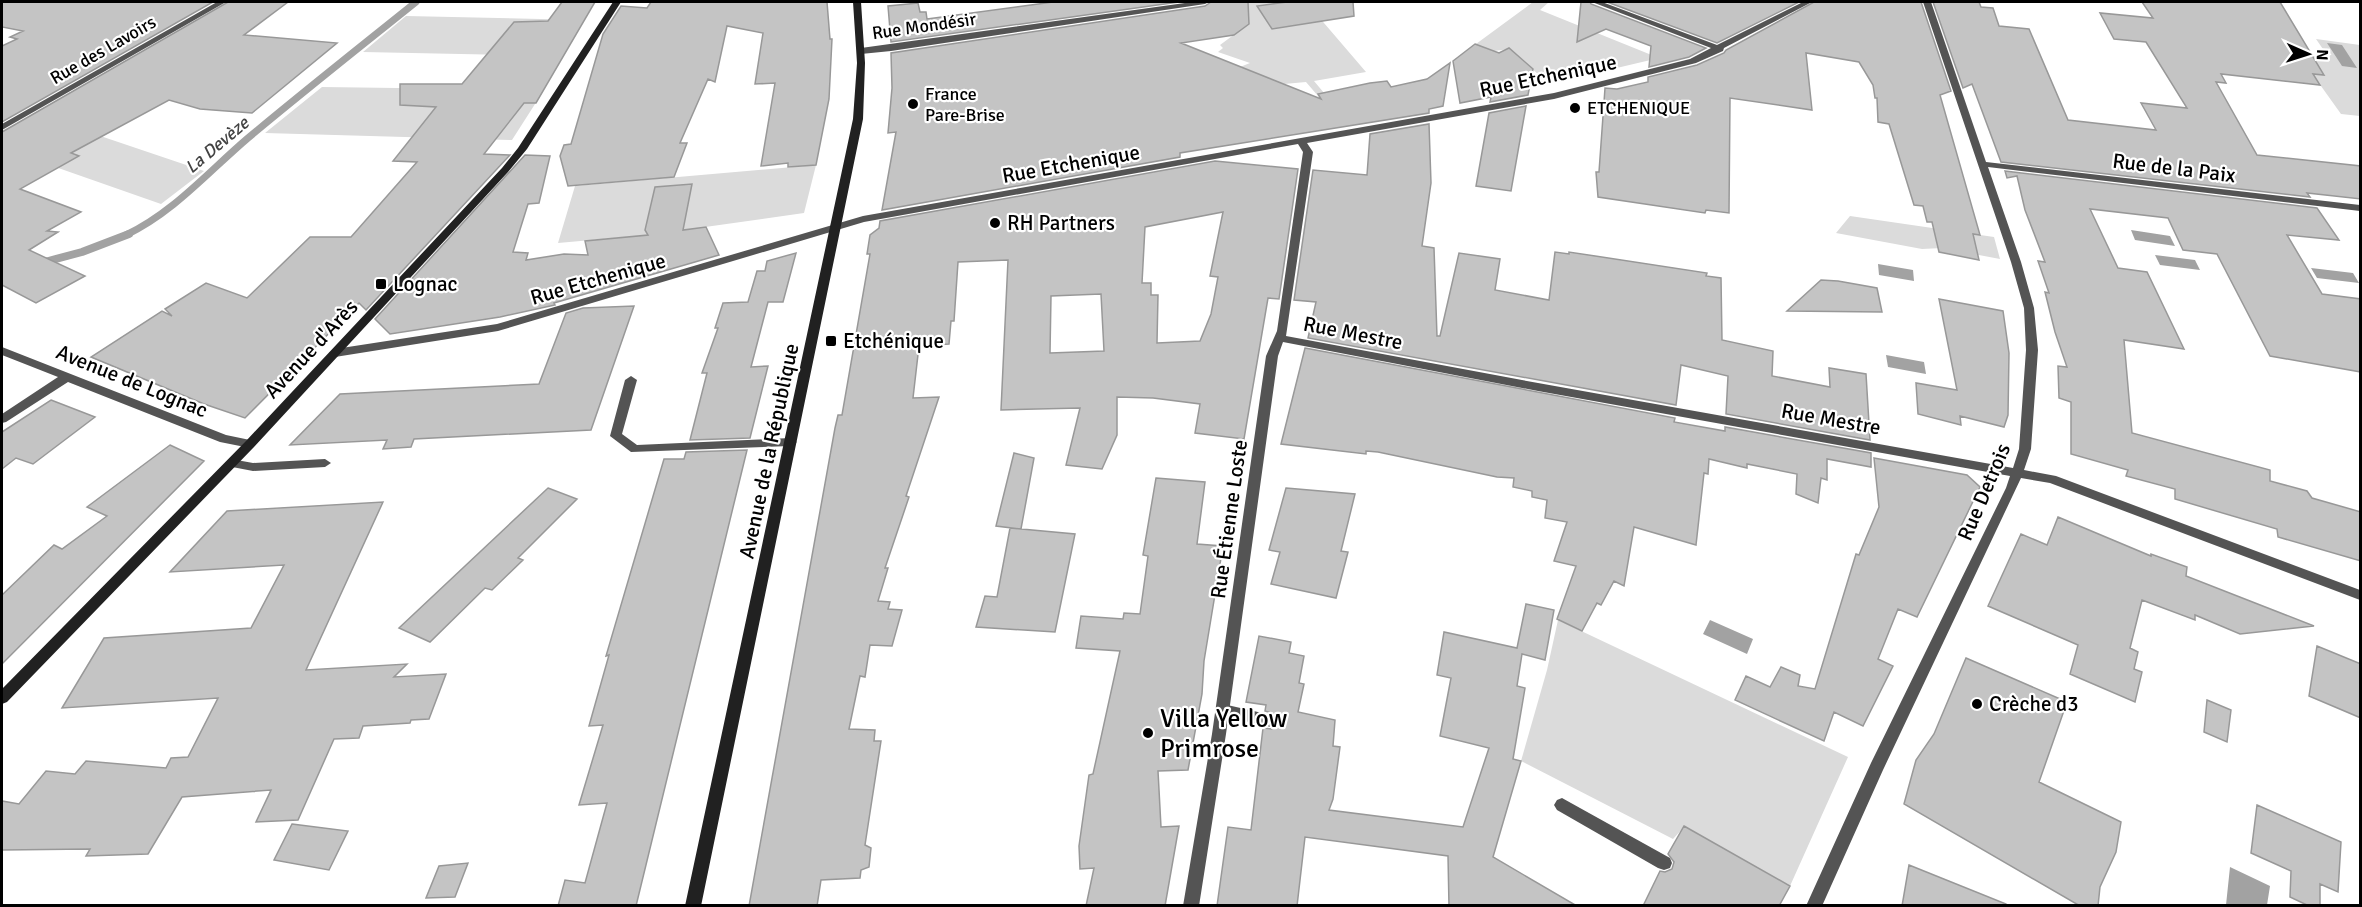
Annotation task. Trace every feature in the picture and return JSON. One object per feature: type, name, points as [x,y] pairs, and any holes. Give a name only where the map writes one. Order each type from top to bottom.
[{"type":"main road","name":"Avenue d'Arès","points":[[2,698],[231,464],[511,163],[617,2]]},
{"type":"main road","name":"Avenue de la République","points":[[693,906],[858,119],[861,51],[857,2]]},
{"type":"street","name":"Rue des Lavoirs","points":[[2,127],[222,2]]},
{"type":"street","name":"Rue Mondésir","points":[[861,51],[1205,2]]},
{"type":"street","points":[[1596,2],[1720,49]]},
{"type":"street","name":"Rue Etchenique","points":[[335,353],[498,327],[863,219],[1554,96],[1693,60],[1720,49],[1808,2]]},
{"type":"street","name":"Rue Detrois","points":[[1814,906],[1876,768],[2018,472],[2025,449],[2032,350],[2029,308],[2016,261],[1928,2]]},
{"type":"street","name":"Rue Étienne Loste","points":[[1191,906],[1223,710],[1272,356],[1279,338],[1308,152],[1301,141]]},
{"type":"street","name":"Rue de la Paix","points":[[1983,164],[2361,208]]},
{"type":"street","name":"Rue Mestre","points":[[1279,338],[2052,479],[2361,595]]},
{"type":"street","name":"Avenue de Lognac","points":[[2,351],[224,439],[250,444]]},
{"type":"street","points":[[2,419],[67,377]]},
{"type":"street","points":[[631,380],[616,436],[635,449],[791,442]]},
{"type":"street","points":[[231,464],[253,467],[325,463]]},
{"type":"street","points":[[1223,710],[1271,722]]},
{"type":"street","points":[[1562,805],[1664,863]]},
{"type":"shaded area","points":[[1231,2],[1306,2],[1366,72],[1314,81],[1350,124],[1343,125],[1306,82],[1284,84],[1240,67],[1250,63],[1218,52],[1223,48],[1220,45],[1247,25]]},
{"type":"shaded area","points":[[1533,2],[1549,2],[1540,10],[1659,58],[1549,84],[1510,49],[1461,55]]},
{"type":"shaded area","points":[[406,16],[584,20],[563,56],[363,52]]},
{"type":"shaded area","points":[[2316,39],[2360,45],[2360,116],[2341,114],[2296,51],[2327,55]]},
{"type":"shaded area","points":[[2327,43],[2342,45],[2357,68],[2342,66]]},
{"type":"shaded area","points":[[322,87],[544,90],[512,140],[265,133]]},
{"type":"shaded area","points":[[56,121],[204,171],[161,204],[44,163]]},
{"type":"shaded area","points":[[816,165],[804,213],[648,235],[558,243],[575,186]]},
{"type":"shaded area","points":[[1850,216],[1994,237],[2000,259],[1942,248],[1922,249],[1836,233]]},
{"type":"shaded area","points":[[2131,230],[2170,236],[2175,246],[2135,240]]},
{"type":"shaded area","points":[[2155,255],[2195,260],[2200,270],[2160,265]]},
{"type":"shaded area","points":[[1878,264],[1913,270],[1914,281],[1879,275]]},
{"type":"shaded area","points":[[2311,268],[2353,273],[2359,283],[2317,278]]},
{"type":"shaded area","points":[[1886,355],[1924,362],[1926,374],[1888,367]]},
{"type":"shaded area","points":[[1558,620],[1848,757],[1790,886],[1684,827],[1673,839],[1521,761],[1547,670]]},
{"type":"shaded area","points":[[1710,620],[1753,639],[1747,654],[1703,634]]},
{"type":"shaded area","points":[[2230,867],[2270,886],[2267,905],[2226,905]]},
{"type":"building","points":[[2,2],[213,2],[2,122],[2,46],[17,39],[10,37],[23,31],[2,27]]},
{"type":"building","points":[[228,2],[288,2],[244,35],[337,43],[252,113],[200,109],[169,100],[71,153],[79,156],[20,189],[81,212],[47,231],[58,232],[29,250],[85,276],[36,303],[2,285],[2,132]]},
{"type":"building","points":[[562,2],[595,2],[536,103],[524,103],[484,154],[510,155],[366,310],[359,303],[245,418],[204,404],[91,357],[162,311],[172,316],[165,309],[206,283],[247,298],[310,237],[351,237],[417,162],[393,161],[436,107],[400,105],[400,84],[462,84],[514,22],[548,21]]},
{"type":"building","points":[[651,2],[827,2],[830,39],[832,39],[829,99],[816,165],[788,167],[788,163],[761,166],[775,83],[755,84],[763,33],[727,26],[715,82],[708,79],[680,143],[687,143],[674,177],[568,186],[560,156],[564,145],[571,144],[603,34],[621,6],[647,8]]},
{"type":"building","points":[[1053,2],[1179,2],[891,42],[888,6],[918,3],[920,12],[926,12],[927,19]]},
{"type":"building","points":[[1211,2],[1248,2],[1249,24],[1234,35],[1181,43],[1321,99],[1318,94],[1370,83],[1387,81],[1391,87],[1427,79],[1450,63],[1443,106],[1429,109],[1429,113],[1180,153],[1180,157],[882,210],[896,132],[888,133],[892,88],[891,53],[1205,6]]},
{"type":"building","points":[[1287,2],[1353,2],[1354,16],[1272,29],[1257,6]]},
{"type":"building","points":[[1581,2],[1590,2],[1706,48],[1689,57],[1649,67],[1651,46],[1606,29],[1577,42]]},
{"type":"building","points":[[1607,2],[1799,2],[1717,43]]},
{"type":"building","points":[[1814,2],[1921,2],[1951,91],[1940,95],[1980,235],[1973,234],[1979,260],[1939,252],[1932,222],[1927,222],[1923,206],[1914,205],[1889,124],[1878,122],[1877,98],[1875,98],[1873,85],[1859,62],[1806,53],[1812,110],[1730,98],[1729,213],[1706,210],[1705,213],[1598,197],[1596,172],[1599,172],[1605,88],[1617,89],[1648,82],[1648,77],[1697,65],[1724,53]]},
{"type":"building","points":[[1933,2],[1979,2],[1981,7],[1993,8],[1999,26],[2029,29],[2068,120],[2156,130],[2141,103],[2187,108],[2146,42],[2114,39],[2100,13],[2153,18],[2142,2],[2280,2],[2324,75],[2313,74],[2320,85],[2221,74],[2226,83],[2216,82],[2257,155],[2361,166],[2361,199],[2307,193],[2310,197],[2001,162],[1972,84],[1963,88]]},
{"type":"building","points":[[1475,44],[1499,53],[1509,48],[1533,69],[1528,95],[1490,102],[1491,97],[1460,103],[1453,61]]},
{"type":"building","points":[[1526,106],[1511,191],[1476,186],[1489,113]]},
{"type":"building","points":[[1429,124],[1431,183],[1422,246],[1434,248],[1437,336],[1440,336],[1459,253],[1500,259],[1495,290],[1549,300],[1555,252],[1569,254],[1569,252],[1707,273],[1706,276],[1721,278],[1722,340],[1773,351],[1772,376],[1830,387],[1829,368],[1866,374],[1870,440],[1726,414],[1728,376],[1681,365],[1676,405],[1308,338],[1316,302],[1294,300],[1313,170],[1367,175],[1370,134]]},
{"type":"building","points":[[525,155],[550,156],[539,203],[528,204],[513,252],[528,253],[526,260],[564,254],[588,255],[585,241],[648,235],[645,230],[655,187],[692,184],[683,230],[706,227],[719,255],[554,303],[555,305],[500,317],[390,334],[375,319]]},
{"type":"building","points":[[1215,161],[1298,169],[1279,299],[1268,298],[1244,439],[1195,433],[1200,404],[1153,398],[1117,397],[1117,435],[1102,469],[1066,465],[1080,408],[1001,410],[1008,260],[958,262],[954,321],[951,321],[949,344],[919,346],[913,398],[939,397],[906,496],[909,497],[885,568],[888,568],[878,601],[890,602],[888,609],[902,610],[892,646],[870,645],[865,677],[860,676],[849,729],[875,730],[874,741],[881,741],[865,845],[871,848],[869,867],[861,870],[860,878],[821,880],[817,906],[749,906],[835,428],[838,415],[842,415],[870,254],[867,254],[870,235],[879,228],[880,221]],"holes":[[[1223,212],[1210,276],[1218,277],[1211,314],[1200,341],[1157,343],[1158,295],[1151,295],[1151,283],[1142,283],[1145,227]],[[1101,294],[1104,351],[1050,353],[1051,296]]]},
{"type":"building","points":[[2005,171],[2317,208],[2339,240],[2287,235],[2322,294],[2361,299],[2361,372],[2270,356],[2217,254],[2183,250],[2168,218],[2090,209],[2118,268],[2147,272],[2184,349],[2124,340],[2132,433],[2270,470],[2270,481],[2307,491],[2312,498],[2361,512],[2361,561],[2278,537],[2277,529],[2175,499],[2175,489],[2126,476],[2128,470],[2071,454],[2071,402],[2059,398],[2058,366],[2067,367],[2055,332],[2045,292],[2049,293],[2038,261],[2045,262],[2025,210],[2017,176],[2007,178]]},
{"type":"building","points":[[796,253],[783,302],[768,302],[751,367],[768,366],[750,438],[690,440],[707,373],[702,373],[718,328],[715,328],[723,303],[748,302],[757,271],[765,271],[767,261]]},
{"type":"building","points":[[1821,280],[1877,288],[1882,312],[1787,311]]},
{"type":"building","points":[[1939,299],[2003,311],[2009,353],[2008,415],[2004,427],[1960,416],[1961,425],[1918,414],[1916,383],[1957,390]]},
{"type":"building","points":[[634,306],[591,430],[414,439],[411,447],[383,449],[387,440],[290,445],[340,394],[539,384],[566,313],[583,308]]},
{"type":"building","points":[[1305,348],[1675,418],[1674,422],[1725,431],[1725,427],[1871,453],[1871,467],[1827,459],[1827,480],[1821,478],[1818,503],[1796,494],[1797,474],[1747,464],[1747,468],[1709,459],[1708,474],[1704,473],[1696,545],[1634,527],[1624,586],[1614,581],[1601,605],[1597,603],[1582,631],[1557,619],[1576,566],[1554,561],[1567,522],[1545,518],[1547,500],[1532,497],[1532,491],[1513,487],[1514,478],[1497,477],[1378,452],[1366,451],[1366,454],[1281,444]]},
{"type":"building","points":[[51,400],[95,417],[33,464],[16,458],[2,469],[2,432]]},
{"type":"building","points":[[170,445],[204,461],[2,664],[2,595],[54,545],[62,549],[107,516],[87,507]]},
{"type":"building","points":[[747,450],[636,906],[558,906],[565,880],[585,883],[607,803],[579,805],[603,725],[589,726],[609,655],[606,656],[664,459],[684,459],[686,452]]},
{"type":"building","points":[[1014,453],[1034,458],[1021,529],[996,526]]},
{"type":"building","points":[[1874,458],[1967,475],[1980,487],[1917,617],[1898,609],[1878,659],[1893,666],[1863,726],[1834,712],[1824,741],[1735,700],[1746,676],[1770,687],[1781,667],[1800,675],[1798,686],[1815,689],[1856,554],[1859,555],[1879,507]]},
{"type":"building","points":[[1156,478],[1205,482],[1197,544],[1223,546],[1204,661],[1202,694],[1188,770],[1158,771],[1161,827],[1179,826],[1165,906],[1086,906],[1094,868],[1080,869],[1079,846],[1089,775],[1093,774],[1120,651],[1076,648],[1081,616],[1123,619],[1124,613],[1140,614],[1148,556],[1143,555]]},
{"type":"building","points":[[548,488],[577,499],[518,558],[523,560],[492,590],[485,588],[430,642],[399,628]]},
{"type":"building","points":[[1286,488],[1355,494],[1341,551],[1348,552],[1336,598],[1271,584],[1280,552],[1269,550]]},
{"type":"building","points":[[383,502],[306,670],[407,664],[394,677],[446,674],[429,719],[411,720],[410,723],[363,726],[359,738],[334,739],[298,820],[256,822],[271,790],[182,797],[148,854],[86,856],[90,849],[2,850],[2,801],[19,804],[46,771],[75,774],[86,761],[166,768],[171,758],[188,757],[218,698],[62,708],[104,638],[251,628],[284,565],[170,572],[227,511]]},
{"type":"building","points":[[2058,517],[2151,556],[2151,554],[2187,567],[2186,576],[2314,626],[2240,634],[2195,615],[2195,620],[2142,600],[2130,648],[2138,652],[2134,669],[2142,672],[2135,702],[2070,674],[2078,645],[1988,606],[2021,534],[2047,545]]},
{"type":"building","points":[[1010,528],[1075,534],[1055,632],[976,627],[985,596],[997,597]]},
{"type":"building","points":[[1526,604],[1554,610],[1545,660],[1522,654],[1517,686],[1525,688],[1513,759],[1521,761],[1493,857],[1577,906],[1449,906],[1448,856],[1305,837],[1297,906],[1217,906],[1228,827],[1251,830],[1263,728],[1272,729],[1280,722],[1277,715],[1265,711],[1266,705],[1246,702],[1259,636],[1291,642],[1289,653],[1304,656],[1299,683],[1304,684],[1298,712],[1335,720],[1333,746],[1340,747],[1333,799],[1329,810],[1463,827],[1489,748],[1440,736],[1451,678],[1437,675],[1444,632],[1517,648]]},
{"type":"building","points":[[2317,646],[2361,664],[2361,718],[2309,696]]},
{"type":"building","points":[[1966,658],[2067,702],[2039,782],[2121,822],[2116,852],[2100,887],[2098,906],[2080,906],[1904,804],[1916,760],[1934,734]]},
{"type":"building","points":[[2207,700],[2231,710],[2227,742],[2204,732]]},
{"type":"building","points":[[2257,805],[2341,842],[2338,892],[2320,884],[2320,906],[2309,906],[2290,897],[2291,871],[2251,853]]},
{"type":"building","points":[[292,824],[348,831],[329,870],[274,860]]},
{"type":"building","points":[[1684,826],[1790,886],[1779,906],[1643,906],[1660,871],[1665,872],[1672,869],[1674,862],[1668,854]]},
{"type":"building","points":[[468,863],[455,897],[426,898],[439,866]]},
{"type":"building","points":[[1909,865],[2006,904],[2006,906],[1902,906]]},
{"type":"waterway","name":"La Devèze","points":[[126,235],[160,215],[190,191],[248,138],[416,2]]},
{"type":"waterway","name":"La Devèze","points":[[41,263],[82,252],[129,234]]},
{"type":"place","name":"France Pare-Brise","points":[[913,104]]},
{"type":"place","name":"ETCHENIQUE","points":[[1575,108]]},
{"type":"place","name":"RH Partners","points":[[995,223]]},
{"type":"place","name":"Lognac","points":[[381,284]]},
{"type":"place","name":"Etchénique","points":[[831,341]]},
{"type":"place","name":"Crèche d3","points":[[1977,704]]},
{"type":"place","name":"Villa Yellow Primrose","points":[[1148,733]]}]
